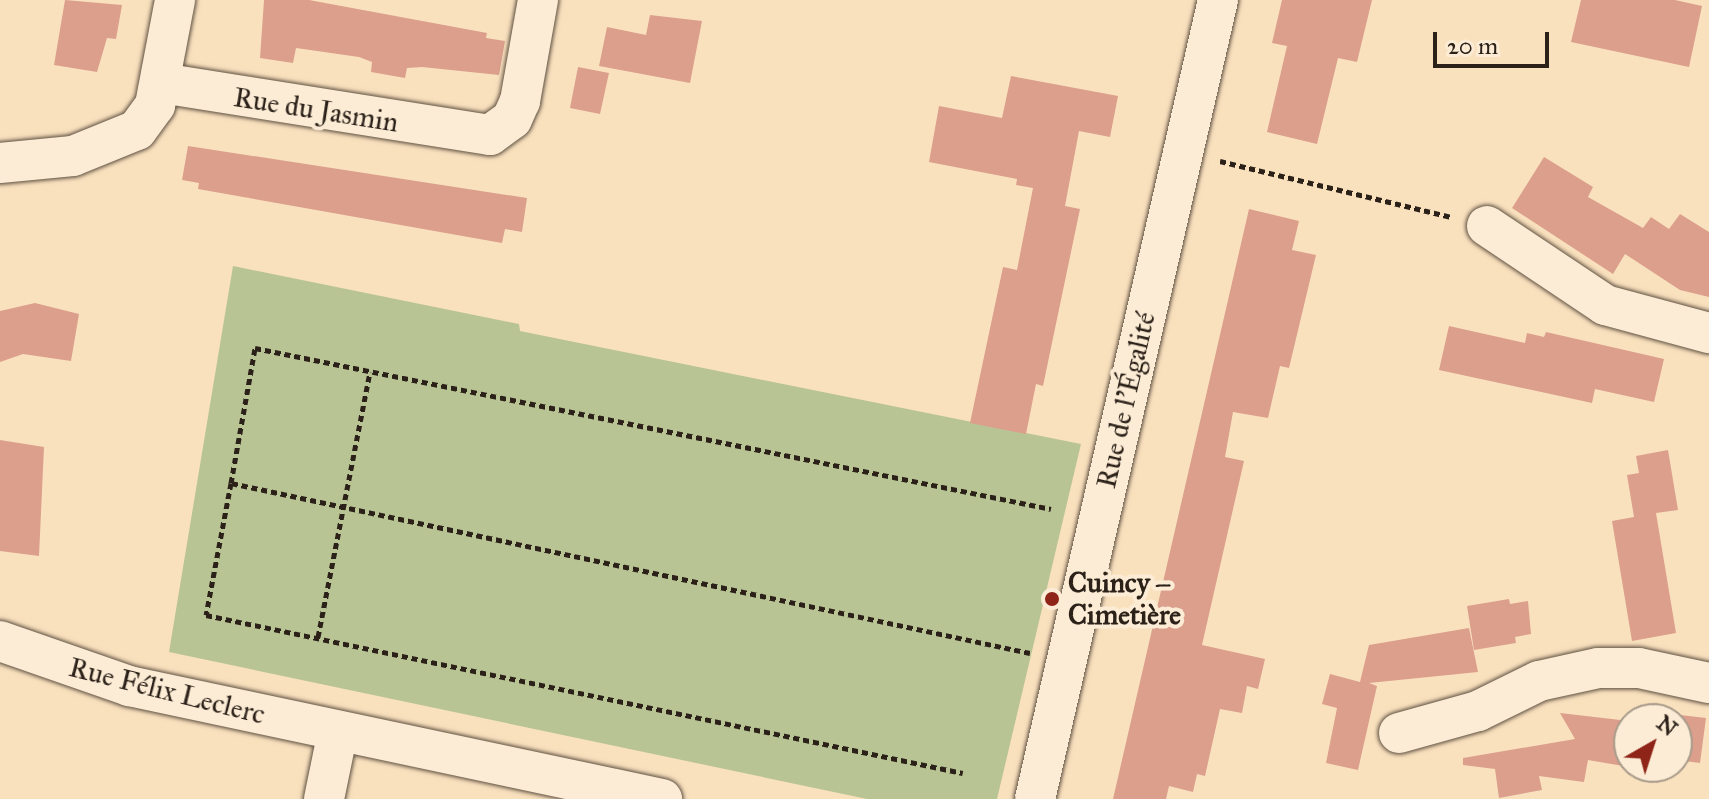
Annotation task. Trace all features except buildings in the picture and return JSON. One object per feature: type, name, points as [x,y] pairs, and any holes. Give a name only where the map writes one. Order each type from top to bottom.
[{"type":"street","points":[[0,163],[73,156],[121,140],[148,118],[161,83],[175,0]]},
{"type":"street","name":"Rue du Jasmin","points":[[161,83],[471,136],[490,135],[512,119],[520,101],[538,0]]},
{"type":"street","name":"Rue de l'Égalité","points":[[1035,799],[1218,0]]},
{"type":"street","points":[[1487,226],[1605,305],[1709,333]]},
{"type":"street","name":"Rue Félix Leclerc","points":[[0,641],[129,686],[662,799]]},
{"type":"street","points":[[1399,733],[1478,711],[1539,681],[1598,668],[1639,668],[1709,683]]},
{"type":"street","points":[[324,799],[338,731]]},
{"type":"path","points":[[1184,153],[1487,226]]},
{"type":"path","points":[[963,773],[206,615],[255,348],[1051,509]]},
{"type":"path","points":[[317,638],[370,372]]},
{"type":"path","points":[[231,483],[1067,661]]},
{"type":"green space","points":[[233,266],[519,324],[520,331],[1081,444],[997,799],[867,799],[169,652]]},
{"type":"place","name":"Cuincy – Cimetière","points":[[1052,599]]}]
